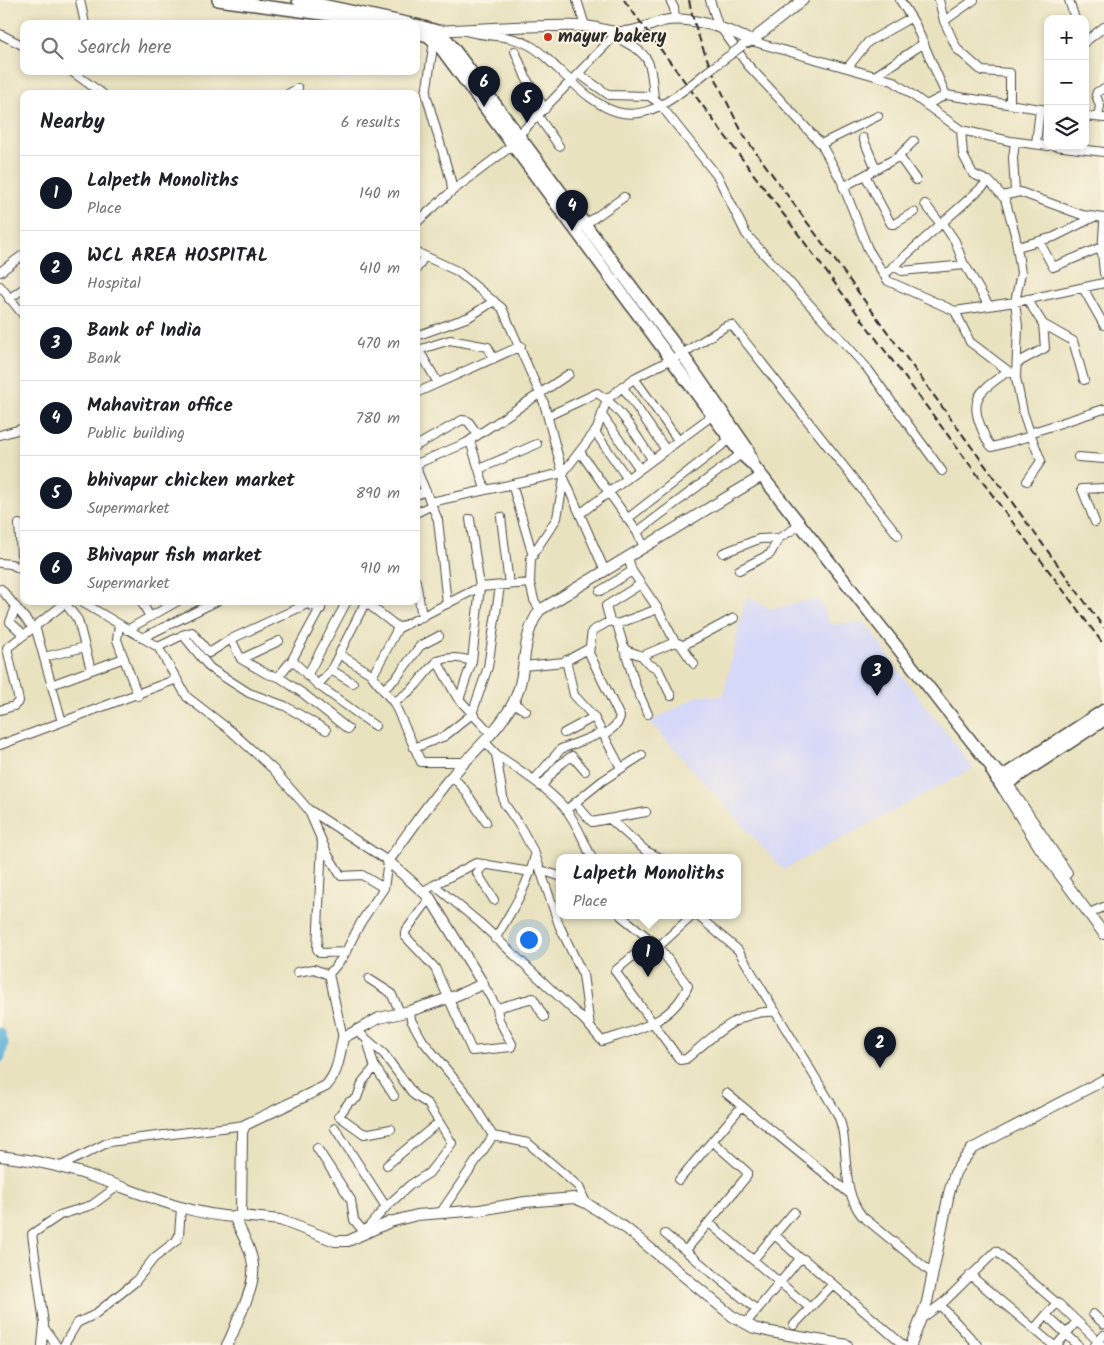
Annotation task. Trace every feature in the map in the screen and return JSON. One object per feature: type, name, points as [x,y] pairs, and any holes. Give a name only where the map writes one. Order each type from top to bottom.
[{"type":"main road","points":[[218,0],[330,15],[353,20]]},
{"type":"main road","points":[[298,0],[393,20]]},
{"type":"main road","points":[[420,34],[436,36],[461,30],[585,26],[616,34],[639,31],[665,21],[684,20],[731,30],[747,44],[803,0]]},
{"type":"main road","points":[[420,27],[448,41],[514,141],[747,448],[754,466]]},
{"type":"main road","points":[[677,357],[713,415],[741,454],[762,476],[799,526],[1002,781],[1077,888],[1099,909],[1104,924]]},
{"type":"main road","points":[[226,1345],[252,1290],[254,1275],[253,1260],[238,1216],[242,1132],[245,1125],[326,1086],[334,1078],[340,1061],[343,1038],[356,1030],[379,1018],[450,998],[483,984],[426,895],[388,861],[452,776],[491,734],[514,703],[519,690],[524,666],[526,639],[532,621],[540,610],[762,476]]},
{"type":"main road","points":[[1002,781],[1104,710]]},
{"type":"main road","points":[[1002,781],[1104,720]]},
{"type":"main road","points":[[1002,781],[1040,848],[1104,934]]},
{"type":"main road","points":[[911,1345],[921,1319],[933,1274],[949,1194],[955,1172],[960,1163],[972,1150],[998,1135],[1104,1080]]},
{"type":"main road","points":[[0,1156],[59,1167],[118,1186],[166,1205],[238,1216],[280,1220],[335,1241],[348,1241],[402,1218],[441,1212],[480,1210],[525,1202],[574,1198],[586,1203],[627,1229],[732,1316],[746,1324],[771,1332],[847,1345]]},
{"type":"street","points":[[80,0],[84,20]]},
{"type":"street","points":[[577,0],[585,26]]},
{"type":"street","points":[[670,0],[674,8],[675,20]]},
{"type":"street","points":[[710,0],[720,28],[747,64],[821,144],[843,187],[868,249],[890,282],[955,311],[1015,302],[1104,284]]},
{"type":"street","points":[[900,0],[924,43],[946,95]]},
{"type":"street","points":[[939,0],[944,21],[956,47],[984,72],[1006,71],[1010,73],[1010,104]]},
{"type":"street","points":[[944,21],[974,0]]},
{"type":"street","points":[[1068,0],[1074,15]]},
{"type":"street","points":[[848,67],[868,42],[910,18]]},
{"type":"street","points":[[1089,39],[1104,26]]},
{"type":"street","points":[[461,30],[473,34],[493,34],[516,39],[530,45],[591,100],[619,114],[638,113],[661,105],[747,44],[848,67],[893,81],[961,130],[1015,142],[1044,145]]},
{"type":"street","points":[[420,219],[514,141],[616,34],[641,51],[648,60],[654,98],[718,177],[746,234],[867,368],[942,471]]},
{"type":"street","points":[[436,36],[426,94],[451,181],[452,191]]},
{"type":"street","points":[[2,38],[20,45]]},
{"type":"street","points":[[875,76],[924,43]]},
{"type":"street","points":[[515,51],[526,78],[545,109]]},
{"type":"street","points":[[579,74],[609,95],[654,98]]},
{"type":"street","points":[[77,75],[97,90]]},
{"type":"street","points":[[1101,118],[1100,106],[1096,95],[1104,89]]},
{"type":"street","points":[[926,105],[946,95],[1044,110],[1036,144]]},
{"type":"street","points":[[538,116],[559,146]]},
{"type":"street","points":[[821,144],[878,116]]},
{"type":"street","points":[[961,130],[963,155],[973,174],[989,181],[1002,196],[1015,234],[1021,273],[1015,302],[1018,326],[1016,378],[1023,412],[1041,461],[1027,481]]},
{"type":"street","points":[[863,138],[876,169]]},
{"type":"street","points":[[843,187],[899,156],[914,141]]},
{"type":"street","points":[[1015,142],[1013,158],[1015,191]]},
{"type":"street","points":[[1087,150],[1104,152]]},
{"type":"street","points":[[899,156],[916,180]]},
{"type":"street","points":[[865,175],[891,224],[914,212]]},
{"type":"street","points":[[884,275],[989,181]]},
{"type":"street","points":[[1002,196],[1015,191],[1020,192],[1082,215],[1104,218]]},
{"type":"street","points":[[580,228],[624,197]]},
{"type":"street","points":[[925,204],[955,240],[964,264],[968,267],[989,306]]},
{"type":"street","points":[[1017,247],[1054,237],[1095,217]]},
{"type":"street","points":[[1104,223],[1102,247],[1104,273]]},
{"type":"street","points":[[1038,241],[1053,266],[1102,247]]},
{"type":"street","points":[[420,254],[457,271],[502,308],[521,346],[548,416],[564,475],[605,571]]},
{"type":"street","points":[[420,263],[424,256]]},
{"type":"street","points":[[0,272],[20,257]]},
{"type":"street","points":[[893,266],[902,271],[964,264]]},
{"type":"street","points":[[0,286],[20,311]]},
{"type":"street","points":[[1083,288],[1104,324]]},
{"type":"street","points":[[9,299],[20,291]]},
{"type":"street","points":[[1017,363],[1045,348],[1043,324],[1027,299]]},
{"type":"street","points":[[420,335],[469,317],[494,301]]},
{"type":"street","points":[[955,311],[972,344],[1016,378]]},
{"type":"street","points":[[1043,324],[1052,327],[1074,341],[1084,380]]},
{"type":"street","points":[[540,610],[534,600],[530,583],[531,556],[533,556],[557,518],[564,475],[595,432],[607,399],[634,378],[677,357],[726,326],[734,326],[840,464],[898,535]]},
{"type":"street","points":[[420,347],[452,340],[488,347],[493,359]]},
{"type":"street","points":[[420,391],[521,346]]},
{"type":"street","points":[[420,353],[438,382]]},
{"type":"street","points":[[1008,371],[992,381],[979,394],[978,419],[988,444],[992,447],[1104,409]]},
{"type":"street","points":[[420,462],[470,441],[569,374]]},
{"type":"street","points":[[634,378],[678,440]]},
{"type":"street","points":[[622,386],[666,450]]},
{"type":"street","points":[[548,416],[595,392],[607,399],[652,460]]},
{"type":"street","points":[[602,415],[639,468]]},
{"type":"street","points":[[581,513],[639,468],[713,415]]},
{"type":"street","points":[[420,444],[462,420],[468,421],[478,435]]},
{"type":"street","points":[[0,435],[20,429]]},
{"type":"street","points":[[595,432],[627,478]]},
{"type":"street","points":[[627,519],[730,439]]},
{"type":"street","points":[[470,441],[485,489]]},
{"type":"street","points":[[479,469],[538,444]]},
{"type":"street","points":[[580,452],[637,532],[644,547]]},
{"type":"street","points":[[637,532],[741,454]]},
{"type":"street","points":[[1078,457],[1104,459]]},
{"type":"street","points":[[420,475],[438,520],[447,604]]},
{"type":"street","points":[[420,511],[431,504],[485,489],[564,475]]},
{"type":"street","points":[[512,484],[533,556]]},
{"type":"street","points":[[1094,522],[1082,489],[1104,488]]},
{"type":"street","points":[[420,493],[426,491]]},
{"type":"street","points":[[501,517],[510,585]]},
{"type":"street","points":[[459,700],[472,661],[480,587],[470,520]]},
{"type":"street","points":[[19,524],[20,536]]},
{"type":"street","points":[[723,553],[759,539],[779,538],[799,526]]},
{"type":"street","points":[[739,570],[772,552],[779,538]]},
{"type":"street","points":[[628,557],[632,571],[640,584],[658,609],[678,644],[694,664]]},
{"type":"street","points":[[0,563],[11,564],[20,569]]},
{"type":"street","points":[[600,591],[632,571]]},
{"type":"street","points":[[372,676],[398,628],[480,587],[530,583]]},
{"type":"street","points":[[640,584],[606,606],[614,622],[636,687],[648,714]]},
{"type":"street","points":[[414,748],[445,736],[472,714],[488,667],[500,586]]},
{"type":"street","points":[[1,588],[34,627],[62,722]]},
{"type":"street","points":[[0,710],[14,706],[19,701],[3,650],[63,605]]},
{"type":"street","points":[[69,605],[77,618],[91,670]]},
{"type":"street","points":[[86,605],[158,647],[187,697],[231,731],[273,769],[308,809],[388,861],[384,888],[361,922],[346,952],[329,975],[343,1038]]},
{"type":"street","points":[[143,605],[149,615]]},
{"type":"street","points":[[127,630],[149,615],[170,605]]},
{"type":"street","points":[[142,638],[209,605]]},
{"type":"street","points":[[158,647],[192,632],[209,653],[231,639],[305,605]]},
{"type":"street","points":[[309,605],[321,610]]},
{"type":"street","points":[[278,677],[292,660],[323,605]]},
{"type":"street","points":[[307,676],[345,605]]},
{"type":"street","points":[[318,685],[331,670],[363,605]]},
{"type":"street","points":[[368,605],[398,628]]},
{"type":"street","points":[[420,605],[422,616]]},
{"type":"street","points":[[16,607],[10,622],[24,634]]},
{"type":"street","points":[[534,780],[561,749],[605,738],[620,717],[588,650],[592,631],[614,622],[658,609]]},
{"type":"street","points":[[642,656],[678,644],[734,618]]},
{"type":"street","points":[[119,625],[116,638],[138,696]]},
{"type":"street","points":[[182,635],[210,668],[250,694],[285,706],[326,730]]},
{"type":"street","points":[[384,690],[397,677],[420,646],[439,636]]},
{"type":"street","points":[[231,639],[241,659],[267,674],[278,677],[305,695],[348,730]]},
{"type":"street","points":[[241,659],[279,641]]},
{"type":"street","points":[[44,657],[85,647]]},
{"type":"street","points":[[623,649],[642,656],[649,664],[658,669],[671,696]]},
{"type":"street","points":[[524,666],[566,660],[588,650]]},
{"type":"street","points":[[339,654],[372,676],[394,703],[419,760],[424,764],[466,762]]},
{"type":"street","points":[[394,703],[413,688],[437,661],[457,657],[472,661]]},
{"type":"street","points":[[52,685],[124,658]]},
{"type":"street","points":[[292,660],[318,685],[374,726]]},
{"type":"street","points":[[566,660],[573,693],[594,716],[621,768]]},
{"type":"street","points":[[437,661],[459,700],[491,734]]},
{"type":"street","points":[[331,670],[353,684]]},
{"type":"street","points":[[0,745],[138,696],[177,679]]},
{"type":"street","points":[[514,703],[526,712]]},
{"type":"street","points":[[564,733],[594,716]]},
{"type":"street","points":[[484,742],[496,754],[534,780],[565,809],[585,841],[590,854]]},
{"type":"street","points":[[496,754],[504,803],[523,830],[535,854],[556,916]]},
{"type":"street","points":[[565,809],[642,755]]},
{"type":"street","points":[[541,787],[558,766],[572,756],[585,771]]},
{"type":"street","points":[[452,776],[464,789],[486,822]]},
{"type":"street","points":[[575,803],[590,822],[611,820],[646,812]]},
{"type":"street","points":[[308,809],[322,842],[341,876],[362,875],[384,888]]},
{"type":"street","points":[[611,820],[646,852],[651,854]]},
{"type":"street","points":[[322,842],[317,949],[320,953],[346,952]]},
{"type":"street","points":[[495,939],[519,899],[531,872],[535,854]]},
{"type":"street","points":[[483,984],[497,1008],[499,1020],[512,1046],[472,1051],[450,998],[434,966],[404,934],[426,895],[434,885],[476,864],[531,872]]},
{"type":"street","points":[[485,864],[477,873],[494,900]]},
{"type":"street","points":[[541,870],[556,875]]},
{"type":"street","points":[[434,885],[480,923],[602,1041],[653,1024],[683,998],[688,986],[652,941],[625,919]]},
{"type":"street","points":[[557,919],[583,975],[590,1028]]},
{"type":"street","points":[[658,948],[689,919]]},
{"type":"street","points":[[696,919],[735,947],[838,1115],[842,1129],[850,1194],[856,1208],[862,1216],[933,1274]]},
{"type":"street","points":[[652,941],[615,970],[678,1058],[683,1060],[733,1021],[761,1011],[776,1012]]},
{"type":"street","points":[[297,972],[314,969],[329,975]]},
{"type":"street","points":[[369,978],[391,993],[411,1020],[423,1041],[436,1054],[450,1075],[469,1097],[493,1136],[528,1143],[579,1187],[586,1203]]},
{"type":"street","points":[[497,1008],[533,998],[544,1017]]},
{"type":"street","points":[[317,1148],[351,1200],[354,1220],[363,1233],[386,1206],[410,1185],[429,1173],[452,1145],[440,1122],[426,1102],[413,1094],[384,1054],[356,1030]]},
{"type":"street","points":[[367,1040],[375,1067],[394,1096]]},
{"type":"street","points":[[375,1067],[364,1080],[357,1098],[349,1102],[340,1116],[364,1134],[391,1129]]},
{"type":"street","points":[[726,1093],[850,1194]]},
{"type":"street","points":[[679,1180],[742,1106]]},
{"type":"street","points":[[387,1165],[440,1122]]},
{"type":"street","points":[[59,1167],[109,1142],[245,1125]]},
{"type":"street","points":[[335,1128],[386,1206]]},
{"type":"street","points":[[441,1212],[493,1136]]},
{"type":"street","points":[[686,1250],[748,1174],[712,1141]]},
{"type":"street","points":[[42,1345],[44,1330],[32,1234],[60,1215],[92,1205],[118,1186]]},
{"type":"street","points":[[64,1345],[77,1323],[91,1317],[135,1282],[154,1258],[176,1241],[179,1234],[181,1208]]},
{"type":"street","points":[[753,1260],[794,1212]]},
{"type":"street","points":[[709,1223],[810,1308]]},
{"type":"street","points":[[665,1234],[757,1310]]},
{"type":"street","points":[[775,1235],[903,1345]]},
{"type":"street","points":[[921,1319],[940,1305],[996,1251],[1100,1342]]},
{"type":"street","points":[[746,1324],[801,1259]]},
{"type":"street","points":[[970,1275],[1052,1345]]},
{"type":"street","points":[[794,1325],[833,1284]]},
{"type":"street","points":[[1034,1329],[1058,1304]]},
{"type":"street","points":[[940,1305],[977,1345]]},
{"type":"street","points":[[1093,1314],[1104,1324]]},
{"type":"street","points":[[1046,1315],[1078,1345]]},
{"type":"street","points":[[1057,1345],[1077,1321]]},
{"type":"street","points":[[44,1330],[56,1345]]},
{"type":"shaded area","points":[[746,596],[771,609],[819,598],[830,624],[865,622],[908,684],[974,768],[783,870],[650,722],[698,696],[723,696]]},
{"type":"waterway","points":[[0,1033],[3,1043],[0,1057]]},
{"type":"railway","points":[[624,0],[1104,645]]},
{"type":"railway","points":[[689,0],[705,53],[744,136],[1104,628]]},
{"type":"place","name":"mayur bakery","points":[[548,37]]},
{"type":"place","name":"Bhivapur fish market","points":[[484,107]]},
{"type":"place","name":"bhivapur chicken market","points":[[527,123]]},
{"type":"place","name":"Mahavitran office","points":[[572,231]]},
{"type":"place","name":"Bank of India","points":[[877,696]]},
{"type":"place","name":"Lalpeth Monoliths","points":[[648,977]]},
{"type":"place","name":"WCL AREA HOSPITAL","points":[[880,1068]]}]
